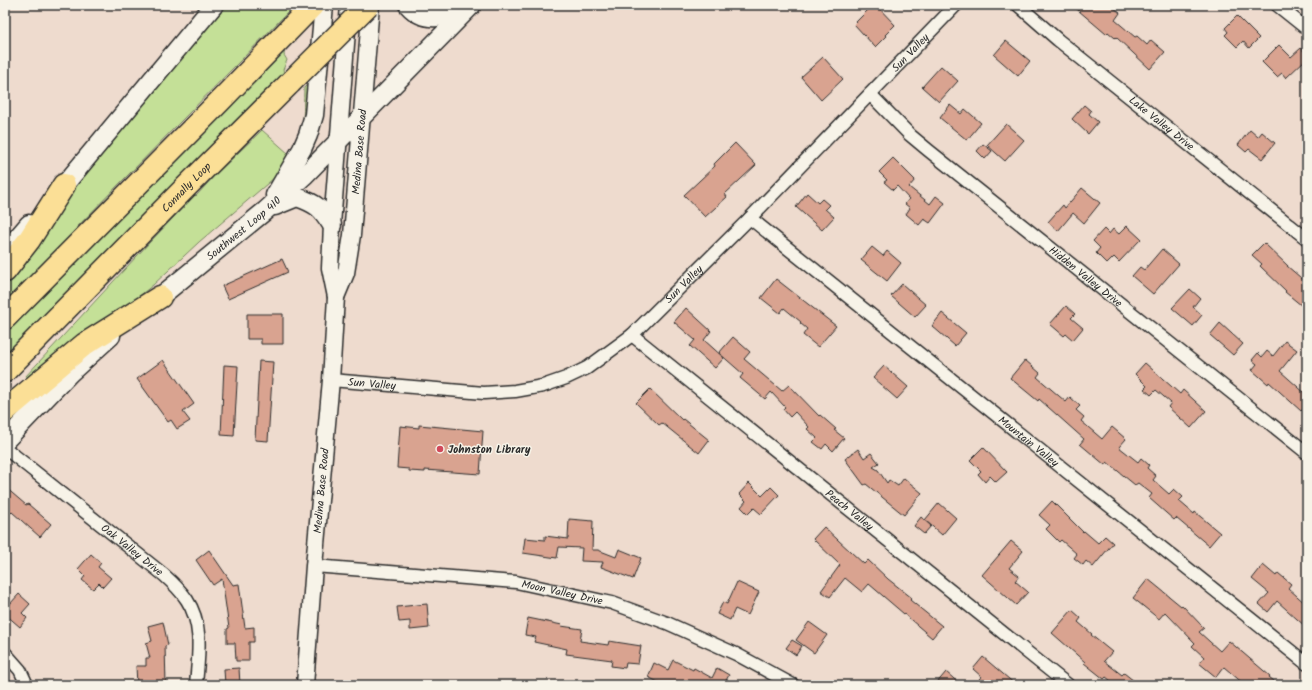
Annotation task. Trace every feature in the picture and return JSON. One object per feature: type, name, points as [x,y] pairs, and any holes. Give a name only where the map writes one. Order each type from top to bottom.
[{"type":"highway","points":[[5,318],[313,5]]},
{"type":"highway","name":"Connally Loop","points":[[5,371],[368,5]]},
{"type":"highway","points":[[5,271],[29,240],[64,185]]},
{"type":"highway","points":[[5,411],[85,344],[160,297]]},
{"type":"main road","points":[[5,252],[64,185],[214,5]]},
{"type":"main road","points":[[265,211],[302,149],[314,115],[324,5]]},
{"type":"main road","points":[[408,5],[417,14],[430,17],[446,15],[470,5]]},
{"type":"main road","name":"Southwest Loop 410","points":[[5,441],[70,373],[111,336],[265,211],[305,175],[363,117],[470,5]]},
{"type":"main road","points":[[265,211],[297,197],[312,202],[323,211],[332,225]]},
{"type":"street","name":"Medina Base Road","points":[[305,685],[331,380],[336,297],[330,268],[332,225],[349,5]]},
{"type":"street","name":"Medina Base Road","points":[[336,297],[346,273],[352,235],[363,117],[371,5]]},
{"type":"street","name":"Sun Valley","points":[[331,380],[484,393],[514,391],[543,386],[566,378],[587,368],[632,335],[750,218],[956,5]]},
{"type":"street","name":"Lake Valley Drive","points":[[1018,5],[1058,40],[1307,239]]},
{"type":"street","points":[[1277,5],[1307,29]]},
{"type":"street","name":"Hidden Valley Drive","points":[[870,94],[910,135],[928,150],[1307,453]]},
{"type":"street","name":"Mountain Valley","points":[[750,218],[1307,664]]},
{"type":"street","name":"Peach Valley","points":[[632,335],[1068,685]]},
{"type":"street","name":"Oak Valley Drive","points":[[5,448],[164,575],[178,588],[192,610],[200,643],[196,685]]},
{"type":"street","name":"Moon Valley Drive","points":[[314,566],[516,582],[612,604],[667,623],[736,654],[793,685]]},
{"type":"street","points":[[5,653],[20,670],[27,685]]},
{"type":"green space","points":[[228,5],[288,5],[291,9],[5,301],[5,280],[70,192],[189,47]]},
{"type":"green space","points":[[285,48],[284,55],[287,60],[283,70],[285,74],[192,165],[193,168],[5,359],[5,330],[273,58]]},
{"type":"green space","points":[[308,84],[304,129],[301,141],[290,161],[274,178],[199,242],[153,285],[31,383],[25,377],[195,195],[196,196],[216,174],[262,130],[289,154],[301,131],[304,88]]},
{"type":"building","points":[[873,5],[876,5],[895,25],[875,47],[854,24]]},
{"type":"building","points":[[1072,5],[1111,5],[1120,13],[1115,20],[1147,45],[1151,40],[1165,52],[1150,69],[1116,37],[1115,38],[1108,32],[1106,34]]},
{"type":"building","points":[[1237,16],[1259,38],[1249,48],[1243,41],[1237,47],[1225,35],[1228,32],[1225,28]]},
{"type":"building","points":[[1006,41],[1030,61],[1018,76],[994,55]]},
{"type":"building","points":[[1279,45],[1291,57],[1301,48],[1307,55],[1307,58],[1286,78],[1282,73],[1277,77],[1262,62]]},
{"type":"building","points":[[823,57],[843,79],[821,100],[801,77]]},
{"type":"building","points":[[941,66],[958,81],[939,102],[922,87]]},
{"type":"building","points":[[950,105],[961,114],[965,109],[981,123],[967,140],[940,118]]},
{"type":"building","points":[[1084,105],[1091,111],[1089,114],[1098,122],[1088,134],[1072,119]]},
{"type":"building","points":[[1006,124],[1024,140],[1005,161],[987,145]]},
{"type":"building","points":[[1250,130],[1258,137],[1262,132],[1275,143],[1262,159],[1249,149],[1246,152],[1238,145]]},
{"type":"building","points":[[735,143],[756,165],[725,194],[727,197],[705,217],[684,195],[715,166],[714,164]]},
{"type":"building","points":[[983,144],[992,151],[985,159],[977,151]]},
{"type":"building","points":[[893,158],[915,180],[909,187],[930,204],[936,196],[945,203],[930,223],[924,219],[919,225],[906,214],[910,208],[905,204],[909,199],[897,186],[893,190],[884,182],[887,180],[879,172]]},
{"type":"building","points":[[1082,188],[1100,203],[1084,223],[1073,213],[1058,231],[1048,222],[1063,205],[1065,208]]},
{"type":"building","points":[[807,193],[818,203],[822,199],[829,205],[825,209],[834,217],[822,230],[796,207]]},
{"type":"building","points":[[1127,226],[1141,239],[1119,262],[1114,257],[1107,264],[1096,253],[1100,248],[1093,241],[1104,229],[1109,234],[1113,229],[1119,234]]},
{"type":"building","points":[[1264,243],[1307,283],[1303,286],[1307,290],[1307,310],[1285,292],[1286,291],[1260,266],[1262,264],[1252,255]]},
{"type":"building","points":[[872,247],[883,256],[887,251],[901,263],[887,281],[861,260]]},
{"type":"building","points":[[1162,249],[1179,264],[1153,294],[1132,276],[1140,267],[1144,270]]},
{"type":"building","points":[[282,259],[288,272],[228,299],[222,286]]},
{"type":"building","points":[[776,279],[836,326],[818,347],[803,335],[807,329],[800,323],[801,322],[784,308],[780,313],[761,298]]},
{"type":"building","points":[[902,284],[926,305],[915,317],[891,296]]},
{"type":"building","points":[[1190,289],[1200,298],[1193,307],[1202,315],[1193,326],[1172,308]]},
{"type":"building","points":[[1066,306],[1075,314],[1071,318],[1083,328],[1073,340],[1066,334],[1064,336],[1050,324]]},
{"type":"building","points":[[686,308],[711,331],[704,340],[724,358],[715,368],[690,346],[695,340],[674,322]]},
{"type":"building","points":[[942,313],[966,333],[955,346],[932,326]]},
{"type":"building","points":[[247,314],[283,314],[283,344],[261,344],[261,339],[247,339]]},
{"type":"building","points":[[1220,323],[1243,344],[1233,355],[1210,335]]},
{"type":"building","points":[[733,337],[750,352],[744,359],[782,391],[789,385],[819,416],[820,415],[836,429],[834,430],[844,438],[833,451],[826,444],[822,449],[813,442],[817,438],[807,429],[809,427],[795,412],[790,417],[783,409],[785,407],[771,392],[765,399],[740,378],[743,374],[719,353]]},
{"type":"building","points":[[1285,341],[1297,350],[1280,371],[1307,395],[1307,405],[1301,411],[1269,382],[1268,384],[1252,370],[1257,364],[1252,360],[1258,353],[1262,357],[1267,351],[1273,356]]},
{"type":"building","points":[[163,360],[194,404],[183,412],[190,421],[177,429],[171,420],[168,422],[137,379]]},
{"type":"building","points":[[1025,360],[1040,373],[1037,377],[1066,402],[1070,397],[1080,406],[1076,410],[1084,417],[1081,421],[1102,439],[1112,427],[1126,439],[1119,447],[1138,462],[1141,458],[1149,465],[1147,468],[1156,476],[1153,480],[1169,494],[1174,489],[1183,497],[1179,501],[1220,533],[1209,546],[1176,518],[1174,520],[1149,498],[1152,494],[1138,483],[1135,485],[1107,462],[1105,465],[1080,444],[1084,439],[1039,399],[1038,401],[1010,378]]},
{"type":"building","points":[[259,361],[273,362],[268,441],[255,440]]},
{"type":"building","points":[[1145,363],[1180,394],[1183,390],[1206,411],[1191,428],[1168,407],[1171,403],[1156,390],[1151,395],[1144,389],[1147,386],[1135,374]]},
{"type":"building","points":[[224,365],[238,366],[234,436],[221,435]]},
{"type":"building","points":[[884,366],[908,387],[897,399],[873,378]]},
{"type":"building","points":[[650,389],[682,420],[683,419],[709,440],[699,453],[662,423],[659,425],[636,403]]},
{"type":"building","name":"Johnston Library","points":[[419,425],[483,431],[480,474],[425,470],[425,472],[409,471],[409,469],[397,468],[400,426],[419,428]]},
{"type":"building","points":[[983,447],[1007,472],[996,482],[990,476],[985,482],[978,474],[981,471],[970,460]]},
{"type":"building","points":[[858,449],[864,458],[871,453],[879,463],[873,467],[878,470],[887,483],[889,480],[898,486],[904,478],[922,493],[904,515],[866,484],[864,485],[845,459]]},
{"type":"building","points":[[749,483],[762,496],[771,487],[779,495],[761,514],[754,508],[748,514],[741,507],[746,501],[739,494]]},
{"type":"building","points":[[5,487],[51,524],[40,537],[12,512],[11,513],[5,508]]},
{"type":"building","points":[[1052,501],[1083,532],[1084,531],[1098,543],[1105,536],[1113,543],[1093,567],[1086,561],[1083,565],[1074,558],[1077,554],[1061,540],[1059,542],[1046,529],[1050,525],[1039,515]]},
{"type":"building","points":[[939,503],[956,518],[942,535],[925,520]]},
{"type":"building","points":[[921,517],[931,526],[924,534],[914,526]]},
{"type":"building","points":[[569,519],[593,521],[592,550],[598,550],[616,557],[619,549],[641,558],[633,579],[601,567],[603,562],[581,561],[582,548],[559,547],[557,558],[523,553],[525,538],[545,540],[545,536],[568,539]]},
{"type":"building","points":[[824,527],[864,564],[868,560],[888,579],[912,598],[910,600],[942,626],[932,638],[869,584],[862,592],[845,578],[830,597],[821,591],[840,565],[813,539]]},
{"type":"building","points":[[1011,541],[1023,551],[1009,568],[1019,576],[1015,581],[1028,592],[1016,605],[982,575]]},
{"type":"building","points":[[209,550],[233,585],[239,584],[245,628],[254,627],[254,642],[249,642],[249,661],[236,661],[235,643],[227,643],[227,629],[229,628],[222,579],[213,585],[196,560]]},
{"type":"building","points":[[91,554],[101,563],[98,567],[111,578],[103,587],[99,583],[93,589],[82,580],[85,576],[78,569]]},
{"type":"building","points":[[1263,565],[1276,576],[1278,573],[1291,584],[1288,588],[1307,605],[1307,628],[1277,601],[1268,612],[1259,604],[1269,593],[1252,579]]},
{"type":"building","points":[[1148,579],[1181,606],[1182,605],[1204,628],[1199,632],[1220,651],[1229,641],[1279,685],[1245,685],[1224,667],[1216,677],[1199,663],[1204,657],[1192,646],[1195,643],[1165,612],[1159,619],[1133,598]]},
{"type":"building","points":[[737,582],[759,592],[748,615],[735,609],[730,620],[717,614],[723,602],[727,604]]},
{"type":"building","points":[[19,594],[30,604],[22,613],[27,618],[20,627],[5,614],[5,599],[10,604]]},
{"type":"building","points":[[427,604],[429,628],[410,630],[410,621],[399,622],[397,607]]},
{"type":"building","points":[[1072,610],[1081,618],[1078,622],[1112,652],[1104,661],[1122,675],[1124,673],[1139,685],[1114,685],[1115,684],[1106,677],[1104,679],[1084,663],[1085,662],[1052,633]]},
{"type":"building","points":[[528,618],[562,625],[561,626],[582,629],[580,641],[608,645],[609,641],[641,646],[638,664],[626,663],[625,668],[611,666],[612,660],[566,654],[567,649],[534,642],[536,637],[525,635]]},
{"type":"building","points":[[163,622],[168,645],[165,646],[166,685],[137,685],[136,666],[146,666],[146,658],[150,658],[146,643],[152,641],[148,626]]},
{"type":"building","points":[[809,622],[827,635],[814,653],[796,640]]},
{"type":"building","points":[[792,640],[802,646],[796,655],[786,648]]},
{"type":"building","points":[[983,657],[1016,685],[986,685],[979,679],[982,677],[973,669]]},
{"type":"building","points":[[673,660],[693,670],[694,668],[712,678],[717,668],[729,675],[724,684],[726,685],[664,685],[648,677],[654,663],[668,670]]},
{"type":"building","points":[[239,668],[240,685],[225,685],[224,669]]},
{"type":"building","points":[[946,672],[961,685],[935,685]]},
{"type":"place","name":"Johnston Library","points":[[440,449]]}]
